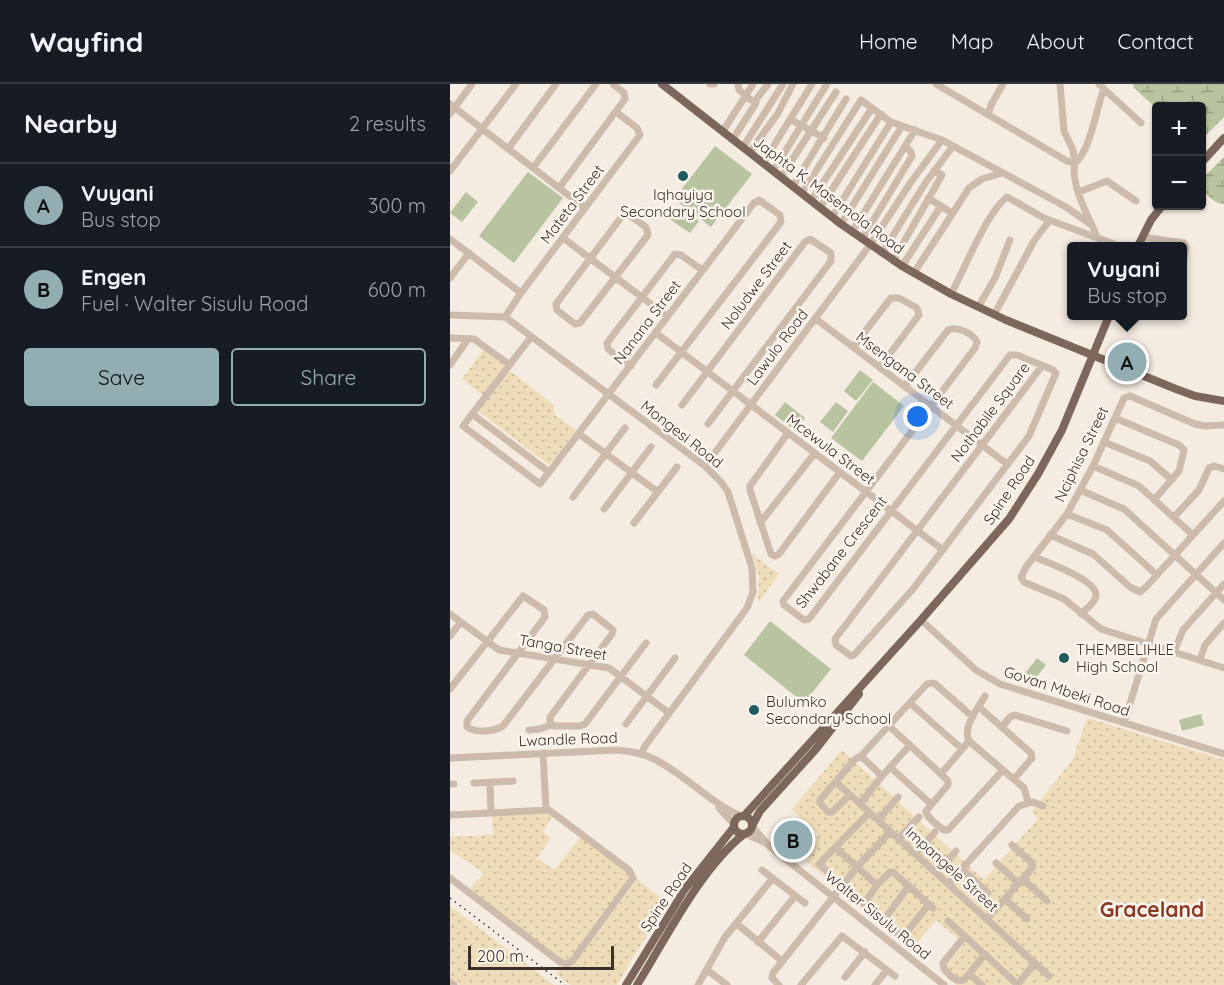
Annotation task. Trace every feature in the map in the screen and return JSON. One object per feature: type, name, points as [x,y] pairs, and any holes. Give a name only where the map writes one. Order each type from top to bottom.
[{"type":"main road","name":"Japhta K. Masemola Road","points":[[662,84],[852,232],[893,261],[951,294],[994,315],[1187,393],[1224,401]]},
{"type":"main road","points":[[1206,158],[1224,138]]},
{"type":"main road","points":[[1140,242],[1159,210]]},
{"type":"main road","name":"Spine Road","points":[[626,985],[685,889],[734,825],[736,819],[742,816],[992,540],[1023,497],[1062,430],[1107,320]]},
{"type":"main road","name":"Spine Road","points":[[637,985],[695,891],[725,850],[745,834],[760,811],[838,722],[890,654]]},
{"type":"main road","points":[[742,816],[750,818],[752,825]]},
{"type":"main road","points":[[734,825],[737,832],[745,834]]},
{"type":"street","points":[[472,84],[452,108],[483,128],[585,208]]},
{"type":"street","points":[[450,171],[516,84]]},
{"type":"street","points":[[508,149],[556,84]]},
{"type":"street","points":[[533,168],[597,84]]},
{"type":"street","points":[[559,188],[626,97],[613,84]]},
{"type":"street","points":[[738,84],[740,90],[755,102]]},
{"type":"street","points":[[723,131],[753,84]]},
{"type":"street","points":[[733,140],[768,84]]},
{"type":"street","points":[[746,150],[783,84]]},
{"type":"street","points":[[746,150],[778,114],[793,84]]},
{"type":"street","points":[[763,163],[812,84]]},
{"type":"street","points":[[773,171],[827,84]]},
{"type":"street","points":[[988,115],[1003,84]]},
{"type":"street","points":[[1060,84],[1062,124],[1073,150],[1074,172],[1079,192],[1097,237]]},
{"type":"street","points":[[941,85],[1070,163],[1075,163]]},
{"type":"street","points":[[1075,163],[1087,142],[1101,86],[1141,123]]},
{"type":"street","points":[[781,177],[836,92]]},
{"type":"street","points":[[793,186],[846,99]]},
{"type":"street","points":[[802,193],[861,99],[891,122],[942,140],[1066,207],[1092,225]]},
{"type":"street","points":[[811,201],[872,108]]},
{"type":"street","name":"Mateta Street","points":[[505,317],[640,135],[637,128],[616,112]]},
{"type":"street","points":[[778,114],[812,131],[842,153]]},
{"type":"street","points":[[820,208],[880,114]]},
{"type":"street","points":[[832,217],[891,122]]},
{"type":"street","points":[[841,224],[902,126]]},
{"type":"street","points":[[852,232],[915,130]]},
{"type":"street","name":"Lawulo Road","points":[[705,466],[870,245],[911,182],[942,140]]},
{"type":"street","points":[[862,239],[912,156],[905,146]]},
{"type":"street","points":[[882,253],[934,171],[953,146]]},
{"type":"street","points":[[893,261],[942,175],[934,171]]},
{"type":"street","points":[[914,273],[973,184],[1002,173]]},
{"type":"street","points":[[1079,192],[1107,181],[1136,201]]},
{"type":"street","points":[[951,294],[981,234],[1006,197],[1049,221],[1109,242]]},
{"type":"street","points":[[928,198],[952,213]]},
{"type":"street","name":"Nanana Street","points":[[472,414],[463,426],[540,484],[756,201],[763,201],[781,217],[781,222],[681,352]]},
{"type":"street","points":[[902,266],[941,206]]},
{"type":"street","points":[[623,214],[629,215],[648,231],[580,323],[575,324],[557,310],[555,305],[589,257],[623,214]]},
{"type":"street","points":[[994,315],[1034,241],[1049,221]]},
{"type":"street","points":[[1142,237],[1177,242]]},
{"type":"street","points":[[563,238],[667,316]]},
{"type":"street","points":[[450,239],[521,293]]},
{"type":"street","points":[[978,307],[995,278],[1010,240]]},
{"type":"street","name":"Noludwe Street","points":[[707,372],[807,241],[814,241],[832,256],[831,261],[733,391]]},
{"type":"street","points":[[450,278],[469,253]]},
{"type":"street","points":[[631,366],[609,349],[607,343],[641,296],[675,254],[681,255],[702,270]]},
{"type":"street","points":[[853,347],[891,298],[899,298],[917,308],[919,315],[880,367]]},
{"type":"street","points":[[450,315],[505,317]]},
{"type":"street","name":"Mongesi Road","points":[[505,317],[705,466],[721,482],[729,495],[752,568],[753,592],[747,608],[641,754]]},
{"type":"street","name":"Msengana Street","points":[[816,319],[1008,464]]},
{"type":"street","name":"Shwabane Crescent","points":[[905,386],[948,330],[956,328],[974,336],[977,342],[975,348],[783,601],[784,605],[804,620],[809,619],[1010,355],[1017,355],[1042,366]]},
{"type":"street","name":"Mcewula Street","points":[[656,333],[943,550]]},
{"type":"street","points":[[531,337],[472,414],[549,472]]},
{"type":"street","points":[[450,338],[477,341],[510,365]]},
{"type":"street","points":[[450,365],[468,339]]},
{"type":"street","points":[[656,385],[681,352]]},
{"type":"street","name":"Nothabile Square","points":[[1042,366],[1053,370],[1056,376],[1032,431],[903,602],[854,656],[848,655],[836,645],[835,639],[982,445],[1042,366]]},
{"type":"street","points":[[682,405],[707,372]]},
{"type":"street","points":[[708,424],[733,391]]},
{"type":"street","name":"Nciphisa Street","points":[[1224,425],[1201,425],[1130,396],[1124,398],[1093,466],[1067,514],[1022,572],[1023,581],[1064,599],[1101,630],[1224,668]]},
{"type":"street","points":[[1115,418],[1183,448],[1184,453],[1179,471],[1154,500]]},
{"type":"street","points":[[573,497],[625,428]]},
{"type":"street","points":[[579,434],[658,492]]},
{"type":"street","points":[[788,434],[750,486],[770,552],[775,556],[779,554],[840,472]]},
{"type":"street","points":[[1104,442],[1150,461],[1172,480]]},
{"type":"street","points":[[604,510],[651,447]]},
{"type":"street","points":[[760,523],[814,453]]},
{"type":"street","points":[[1093,466],[1136,484],[1193,535]]},
{"type":"street","points":[[1174,518],[1201,486],[1209,468],[1214,466],[1224,469]]},
{"type":"street","points":[[634,523],[677,467]]},
{"type":"street","points":[[1080,490],[1124,509],[1224,600]]},
{"type":"street","points":[[1050,535],[1093,554],[1137,591],[1143,590],[1224,501]]},
{"type":"street","points":[[1067,514],[1107,530],[1157,575]]},
{"type":"street","points":[[1124,723],[1158,615],[1224,543]]},
{"type":"street","points":[[1034,557],[1076,575],[1092,587],[1096,593],[1095,599],[1081,614]]},
{"type":"street","points":[[1174,652],[1183,630],[1224,584]]},
{"type":"street","points":[[450,689],[520,597],[526,596],[544,610],[545,617],[467,721],[466,727],[470,730],[500,728],[586,617],[593,614],[613,630],[550,717],[551,725]]},
{"type":"street","name":"Tanga Street","points":[[450,614],[500,650],[608,667],[669,713]]},
{"type":"street","name":"Govan Mbeki Road","points":[[921,620],[976,670],[993,681],[1224,754]]},
{"type":"street","points":[[450,636],[461,622]]},
{"type":"street","points":[[1200,660],[1205,645],[1224,623]]},
{"type":"street","points":[[529,730],[551,725],[555,727],[585,724],[646,643]]},
{"type":"street","points":[[626,724],[675,658]]},
{"type":"street","points":[[850,795],[832,812],[828,812],[821,806],[820,800],[855,759],[861,756],[927,684],[931,682],[973,717]]},
{"type":"street","points":[[985,696],[967,729],[969,741],[1024,788],[1028,802]]},
{"type":"street","points":[[910,703],[962,750]]},
{"type":"street","points":[[979,707],[1030,751],[1032,756],[1014,779]]},
{"type":"street","points":[[1002,727],[1015,715],[1067,731]]},
{"type":"street","points":[[889,726],[948,781],[948,785],[926,811],[927,815],[944,830],[948,830],[1003,770]]},
{"type":"street","points":[[941,774],[969,741]]},
{"type":"street","points":[[860,804],[910,745]]},
{"type":"street","name":"Lwandle Road","points":[[450,758],[617,750],[641,754],[657,760],[708,798],[742,816]]},
{"type":"street","points":[[543,753],[546,809]]},
{"type":"street","points":[[861,756],[882,776]]},
{"type":"street","points":[[890,767],[931,804]]},
{"type":"street","points":[[474,783],[513,781]]},
{"type":"street","name":"Impangele Street","points":[[836,782],[1049,976]]},
{"type":"street","points":[[490,783],[491,812]]},
{"type":"street","points":[[878,820],[898,797]]},
{"type":"street","name":"Lwandle Road","points":[[708,798],[734,825]]},
{"type":"street","points":[[949,883],[1019,806],[1028,802],[1043,806]]},
{"type":"street","points":[[450,815],[546,809],[629,870],[633,876],[630,886],[573,960],[567,964],[560,962],[450,878]]},
{"type":"street","points":[[827,871],[819,864],[837,849],[869,813]]},
{"type":"street","points":[[898,839],[919,817]]},
{"type":"street","name":"Walter Sisulu Road","points":[[752,825],[766,843],[944,985]]},
{"type":"street","points":[[779,985],[772,978],[773,973],[857,867],[891,832]]},
{"type":"street","points":[[915,854],[935,832]]},
{"type":"street","name":"Walter Sisulu Road","points":[[745,834],[766,843]]},
{"type":"street","points":[[987,919],[1032,869],[1031,862],[1012,845]]},
{"type":"street","points":[[837,849],[877,885]]},
{"type":"street","points":[[937,872],[956,850]]},
{"type":"street","points":[[996,863],[1047,901]]},
{"type":"street","points":[[762,870],[805,903]]},
{"type":"street","points":[[962,870],[988,894]]},
{"type":"street","points":[[890,872],[893,872],[931,906],[903,935],[864,904],[877,885],[890,872]]},
{"type":"street","points":[[698,985],[725,937],[772,879]]},
{"type":"street","points":[[883,921],[909,886]]},
{"type":"street","points":[[758,942],[795,896]]},
{"type":"street","points":[[1005,899],[1027,919]]},
{"type":"street","points":[[948,921],[1018,985],[1035,963]]},
{"type":"street","points":[[736,923],[782,961]]},
{"type":"street","points":[[801,985],[842,936],[895,976]]},
{"type":"street","points":[[965,936],[943,966],[957,981],[965,979],[985,954]]},
{"type":"street","points":[[845,977],[865,952]]},
{"type":"street","points":[[707,970],[727,985]]},
{"type":"street","points":[[875,985],[887,970]]},
{"type":"street","points":[[969,974],[982,985]]},
{"type":"street","points":[[450,982],[454,985]]},
{"type":"green space","points":[[1133,84],[1224,84],[1224,117],[1206,135],[1206,102],[1152,102],[1152,104],[1134,88]]},
{"type":"green space","points":[[715,146],[752,174],[711,227],[674,199]]},
{"type":"green space","points":[[1224,157],[1224,204],[1217,203],[1206,192],[1206,175]]},
{"type":"green space","points":[[528,172],[563,198],[514,263],[479,236]]},
{"type":"green space","points":[[466,192],[478,202],[462,222],[450,213]]},
{"type":"green space","points":[[676,206],[699,221],[690,233],[668,218]]},
{"type":"green space","points":[[860,370],[873,380],[856,401],[844,391]]},
{"type":"green space","points":[[873,382],[904,406],[862,461],[831,438]]},
{"type":"green space","points":[[785,402],[805,418],[795,431],[775,415]]},
{"type":"green space","points":[[836,402],[848,411],[833,432],[820,422]]},
{"type":"green space","points":[[770,621],[831,669],[804,703],[744,655]]},
{"type":"green space","points":[[1037,658],[1046,665],[1031,684],[1022,677]]},
{"type":"green space","points":[[1201,714],[1204,725],[1182,731],[1179,720]]},
{"type":"sand","points":[[484,349],[505,364],[504,369],[484,396],[462,379]]},
{"type":"sand","points":[[510,371],[554,405],[554,414],[576,430],[549,465],[478,411]]},
{"type":"sand","points":[[752,554],[779,574],[758,603],[759,576]]},
{"type":"sand","points":[[1087,718],[1224,760],[1224,985],[957,985],[941,972],[964,944],[936,920],[912,949],[807,862],[818,834],[792,809],[842,750],[984,880],[1038,819],[1032,811],[1073,759]]},
{"type":"sand","points":[[549,813],[553,816],[543,832],[551,838],[537,858],[554,870],[581,837],[626,871],[630,878],[567,961],[563,961],[469,890],[484,873],[450,850],[450,837],[493,835],[492,815]]},
{"type":"sand","points":[[636,878],[666,902],[617,985],[571,985],[556,974],[561,966],[577,960],[634,884]]},
{"type":"sand","points":[[450,906],[554,985],[460,985],[450,977]]},
{"type":"railway","points":[[450,898],[565,985]]},
{"type":"place","name":"Iqhayiya Secondary School","points":[[683,176]]},
{"type":"place","name":"Vuyani","points":[[1127,362]]},
{"type":"place","name":"THEMBELIHLE High School","points":[[1064,658]]},
{"type":"place","name":"Bulumko Secondary School","points":[[754,710]]},
{"type":"place","name":"Engen","points":[[793,840]]},
{"type":"district","name":"Graceland","points":[[1152,909]]}]
